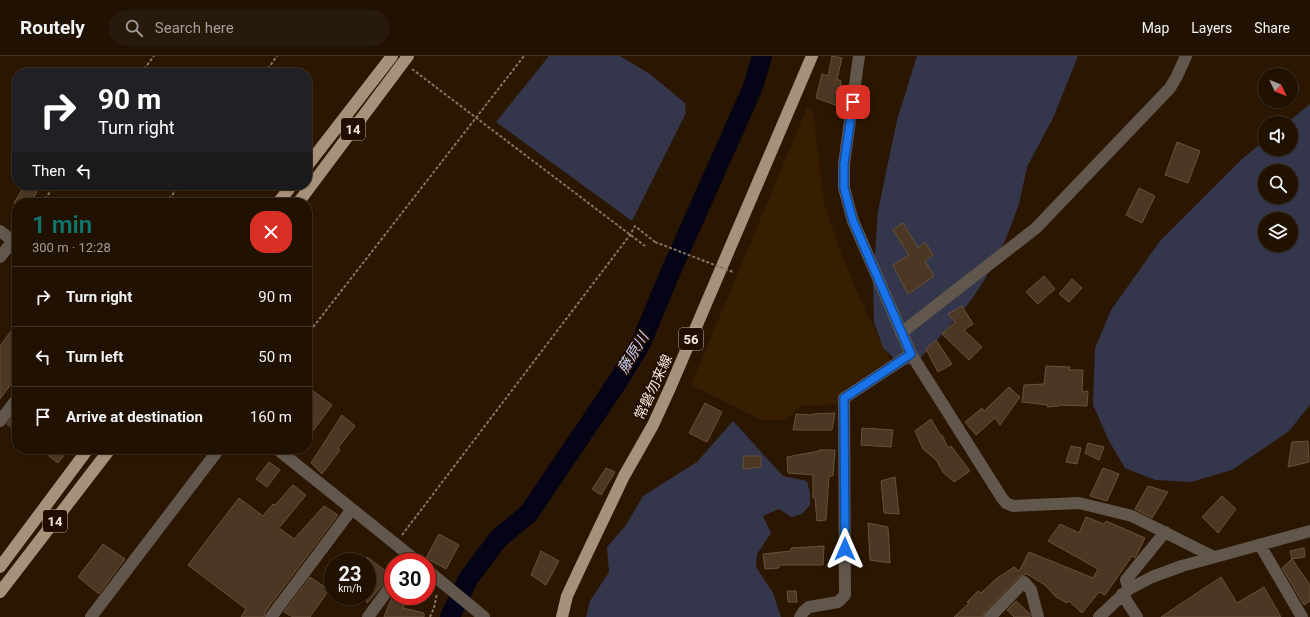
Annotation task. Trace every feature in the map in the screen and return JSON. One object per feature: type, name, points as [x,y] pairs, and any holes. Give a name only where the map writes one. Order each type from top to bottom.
[{"type":"main road","name":"14","points":[[312,160],[400,58]]},
{"type":"main road","name":"14","points":[[312,183],[400,58]]},
{"type":"main road","name":"常磐勿来線","points":[[562,617],[566,596],[624,476],[670,388],[809,59]]},
{"type":"main road","points":[[282,198],[288,190]]},
{"type":"main road","name":"14","points":[[0,567],[84,454]]},
{"type":"main road","name":"14","points":[[0,592],[106,454]]},
{"type":"street","points":[[859,56],[844,164],[844,188],[853,221],[911,354],[1006,503],[1013,506],[1079,503],[1132,516],[1214,558]]},
{"type":"street","points":[[902,333],[1036,228],[1170,88],[1178,76],[1186,56]]},
{"type":"street","points":[[0,231],[12,240]]},
{"type":"street","points":[[0,257],[12,245]]},
{"type":"street","points":[[800,617],[809,607],[838,602],[845,595],[844,398],[911,354]]},
{"type":"street","points":[[0,421],[12,405]]},
{"type":"street","points":[[92,617],[215,454]]},
{"type":"street","points":[[283,454],[406,553]]},
{"type":"street","points":[[272,617],[352,509]]},
{"type":"street","points":[[1099,617],[1126,592],[1152,577],[1182,566],[1310,531]]},
{"type":"street","points":[[1138,617],[1126,592],[1126,580],[1165,532]]},
{"type":"street","points":[[1260,545],[1302,617]]},
{"type":"street","points":[[436,577],[484,617]]},
{"type":"street","points":[[990,617],[1024,582],[1031,590],[1038,617]]},
{"type":"street","points":[[368,617],[384,595]]},
{"type":"path","points":[[145,68],[154,56]]},
{"type":"path","points":[[269,68],[278,56]]},
{"type":"path","points":[[312,329],[524,56]]},
{"type":"path","points":[[400,58],[645,246]]},
{"type":"path","points":[[170,198],[176,190]]},
{"type":"path","points":[[396,544],[630,235],[635,226],[655,242],[733,272]]},
{"type":"path","points":[[430,617],[442,582]]},
{"type":"shaded area","points":[[549,56],[620,56],[650,74],[685,103],[686,113],[632,221],[496,122]]},
{"type":"shaded area","points":[[917,56],[1078,56],[1053,118],[1027,167],[1019,204],[1005,241],[985,279],[972,299],[949,327],[914,365],[900,364],[883,348],[874,322],[873,280],[878,211],[897,120]]},
{"type":"shaded area","points":[[1310,104],[1310,405],[1289,431],[1232,470],[1191,482],[1155,480],[1125,468],[1109,441],[1093,405],[1095,348],[1111,310],[1160,241],[1242,159],[1258,146],[1258,156],[1298,156],[1298,116],[1295,116]]},
{"type":"shaded area","points":[[807,108],[813,112],[824,203],[842,256],[860,299],[890,360],[844,389],[844,404],[801,406],[784,420],[761,420],[691,385]]},
{"type":"shaded area","points":[[733,421],[783,476],[807,481],[810,493],[810,505],[802,514],[791,517],[779,509],[763,516],[771,533],[757,554],[756,567],[773,593],[781,617],[586,617],[590,601],[609,572],[607,547],[626,525],[643,496],[697,462]]},
{"type":"building","points":[[832,56],[842,58],[837,79],[841,81],[838,106],[816,98],[822,74],[828,76]]},
{"type":"building","points":[[1177,142],[1200,151],[1188,183],[1165,175]]},
{"type":"building","points":[[1139,188],[1155,196],[1142,223],[1126,215]]},
{"type":"building","points":[[22,190],[38,190],[34,198],[17,198]]},
{"type":"building","points":[[903,223],[918,248],[925,242],[933,255],[925,261],[934,276],[908,294],[893,265],[909,255],[893,230]]},
{"type":"building","points":[[1044,276],[1055,289],[1038,304],[1026,292]]},
{"type":"building","points":[[1072,279],[1082,288],[1069,302],[1059,294]]},
{"type":"building","points":[[962,306],[973,324],[964,330],[982,347],[969,360],[942,334],[955,322],[948,314]]},
{"type":"building","points":[[12,330],[12,383],[0,399],[0,346]]},
{"type":"building","points":[[936,340],[952,364],[938,372],[926,349]]},
{"type":"building","points":[[1046,366],[1070,367],[1069,370],[1083,370],[1082,392],[1088,391],[1087,406],[1059,405],[1047,407],[1048,405],[1022,402],[1024,385],[1044,384]]},
{"type":"building","points":[[1009,387],[1020,397],[1000,425],[995,418],[976,435],[965,422],[982,408],[984,411]]},
{"type":"building","points":[[313,391],[332,405],[312,432]]},
{"type":"building","points":[[705,403],[722,412],[707,442],[689,433]]},
{"type":"building","points":[[835,413],[832,430],[793,430],[796,414],[813,415]]},
{"type":"building","points":[[342,415],[355,426],[338,448],[340,450],[322,474],[311,463]]},
{"type":"building","points":[[12,418],[12,428],[7,424]]},
{"type":"building","points":[[931,419],[941,436],[942,435],[948,448],[951,446],[970,471],[954,482],[943,472],[936,460],[923,449],[915,431]]},
{"type":"building","points":[[862,428],[893,430],[891,447],[861,445]]},
{"type":"building","points":[[1308,441],[1309,462],[1288,467],[1292,442]]},
{"type":"building","points":[[1088,443],[1104,447],[1099,460],[1085,453]]},
{"type":"building","points":[[1071,446],[1081,448],[1077,464],[1066,462]]},
{"type":"building","points":[[819,450],[835,450],[833,476],[829,476],[826,520],[817,521],[815,498],[813,498],[813,475],[788,473],[787,457]]},
{"type":"building","points":[[46,454],[65,454],[58,463]]},
{"type":"building","points":[[744,456],[761,456],[761,467],[743,469]]},
{"type":"building","points":[[269,462],[280,470],[267,487],[256,479]]},
{"type":"building","points":[[606,468],[615,472],[601,495],[592,489]]},
{"type":"building","points":[[1103,468],[1119,474],[1107,501],[1090,496]]},
{"type":"building","points":[[895,477],[899,514],[884,513],[881,481]]},
{"type":"building","points":[[293,485],[306,495],[279,528],[294,539],[324,506],[338,515],[265,612],[264,617],[241,617],[246,609],[188,565],[239,498],[263,516]]},
{"type":"building","points":[[1148,486],[1168,492],[1152,518],[1135,509]]},
{"type":"building","points":[[1222,496],[1236,509],[1218,533],[1202,517]]},
{"type":"building","points":[[1086,517],[1104,524],[1106,521],[1145,538],[1135,558],[1132,556],[1105,595],[1099,592],[1082,613],[1069,601],[1067,603],[1056,597],[1045,585],[1027,574],[1019,577],[985,612],[983,617],[954,617],[969,603],[967,602],[978,591],[981,593],[996,579],[1014,567],[1019,571],[1029,552],[1093,578],[1098,569],[1048,541],[1060,524],[1079,533]]},
{"type":"building","points":[[868,523],[888,527],[890,563],[870,560]]},
{"type":"building","points":[[439,534],[459,545],[446,569],[436,564],[436,553],[429,553]]},
{"type":"building","points":[[103,544],[125,559],[99,594],[78,577]]},
{"type":"building","points":[[824,546],[823,565],[779,565],[779,568],[765,569],[763,554],[791,551],[791,548]]},
{"type":"building","points":[[1304,548],[1305,557],[1292,559],[1290,551]]},
{"type":"building","points":[[541,551],[559,561],[546,585],[531,575]]},
{"type":"building","points":[[1292,559],[1310,585],[1310,601],[1304,605],[1282,568]]},
{"type":"building","points":[[376,564],[384,570],[384,583],[376,592]]},
{"type":"building","points":[[310,577],[324,587],[324,597],[310,617],[293,617],[284,612]]},
{"type":"building","points":[[1221,577],[1237,603],[1264,587],[1281,617],[1161,617]]},
{"type":"building","points":[[787,591],[796,591],[797,602],[788,602]]},
{"type":"building","points":[[1016,601],[1030,614],[1030,617],[1014,617],[1007,610]]},
{"type":"building","points":[[389,605],[404,605],[403,608],[424,613],[424,617],[384,617]]},
{"type":"waterway","name":"藤原川","points":[[450,617],[468,579],[498,539],[529,513],[618,381],[641,343],[670,273],[753,87],[762,56]]},
{"type":"route","points":[[845,549],[844,398],[911,354],[853,221],[844,188],[844,164],[853,102]]}]
